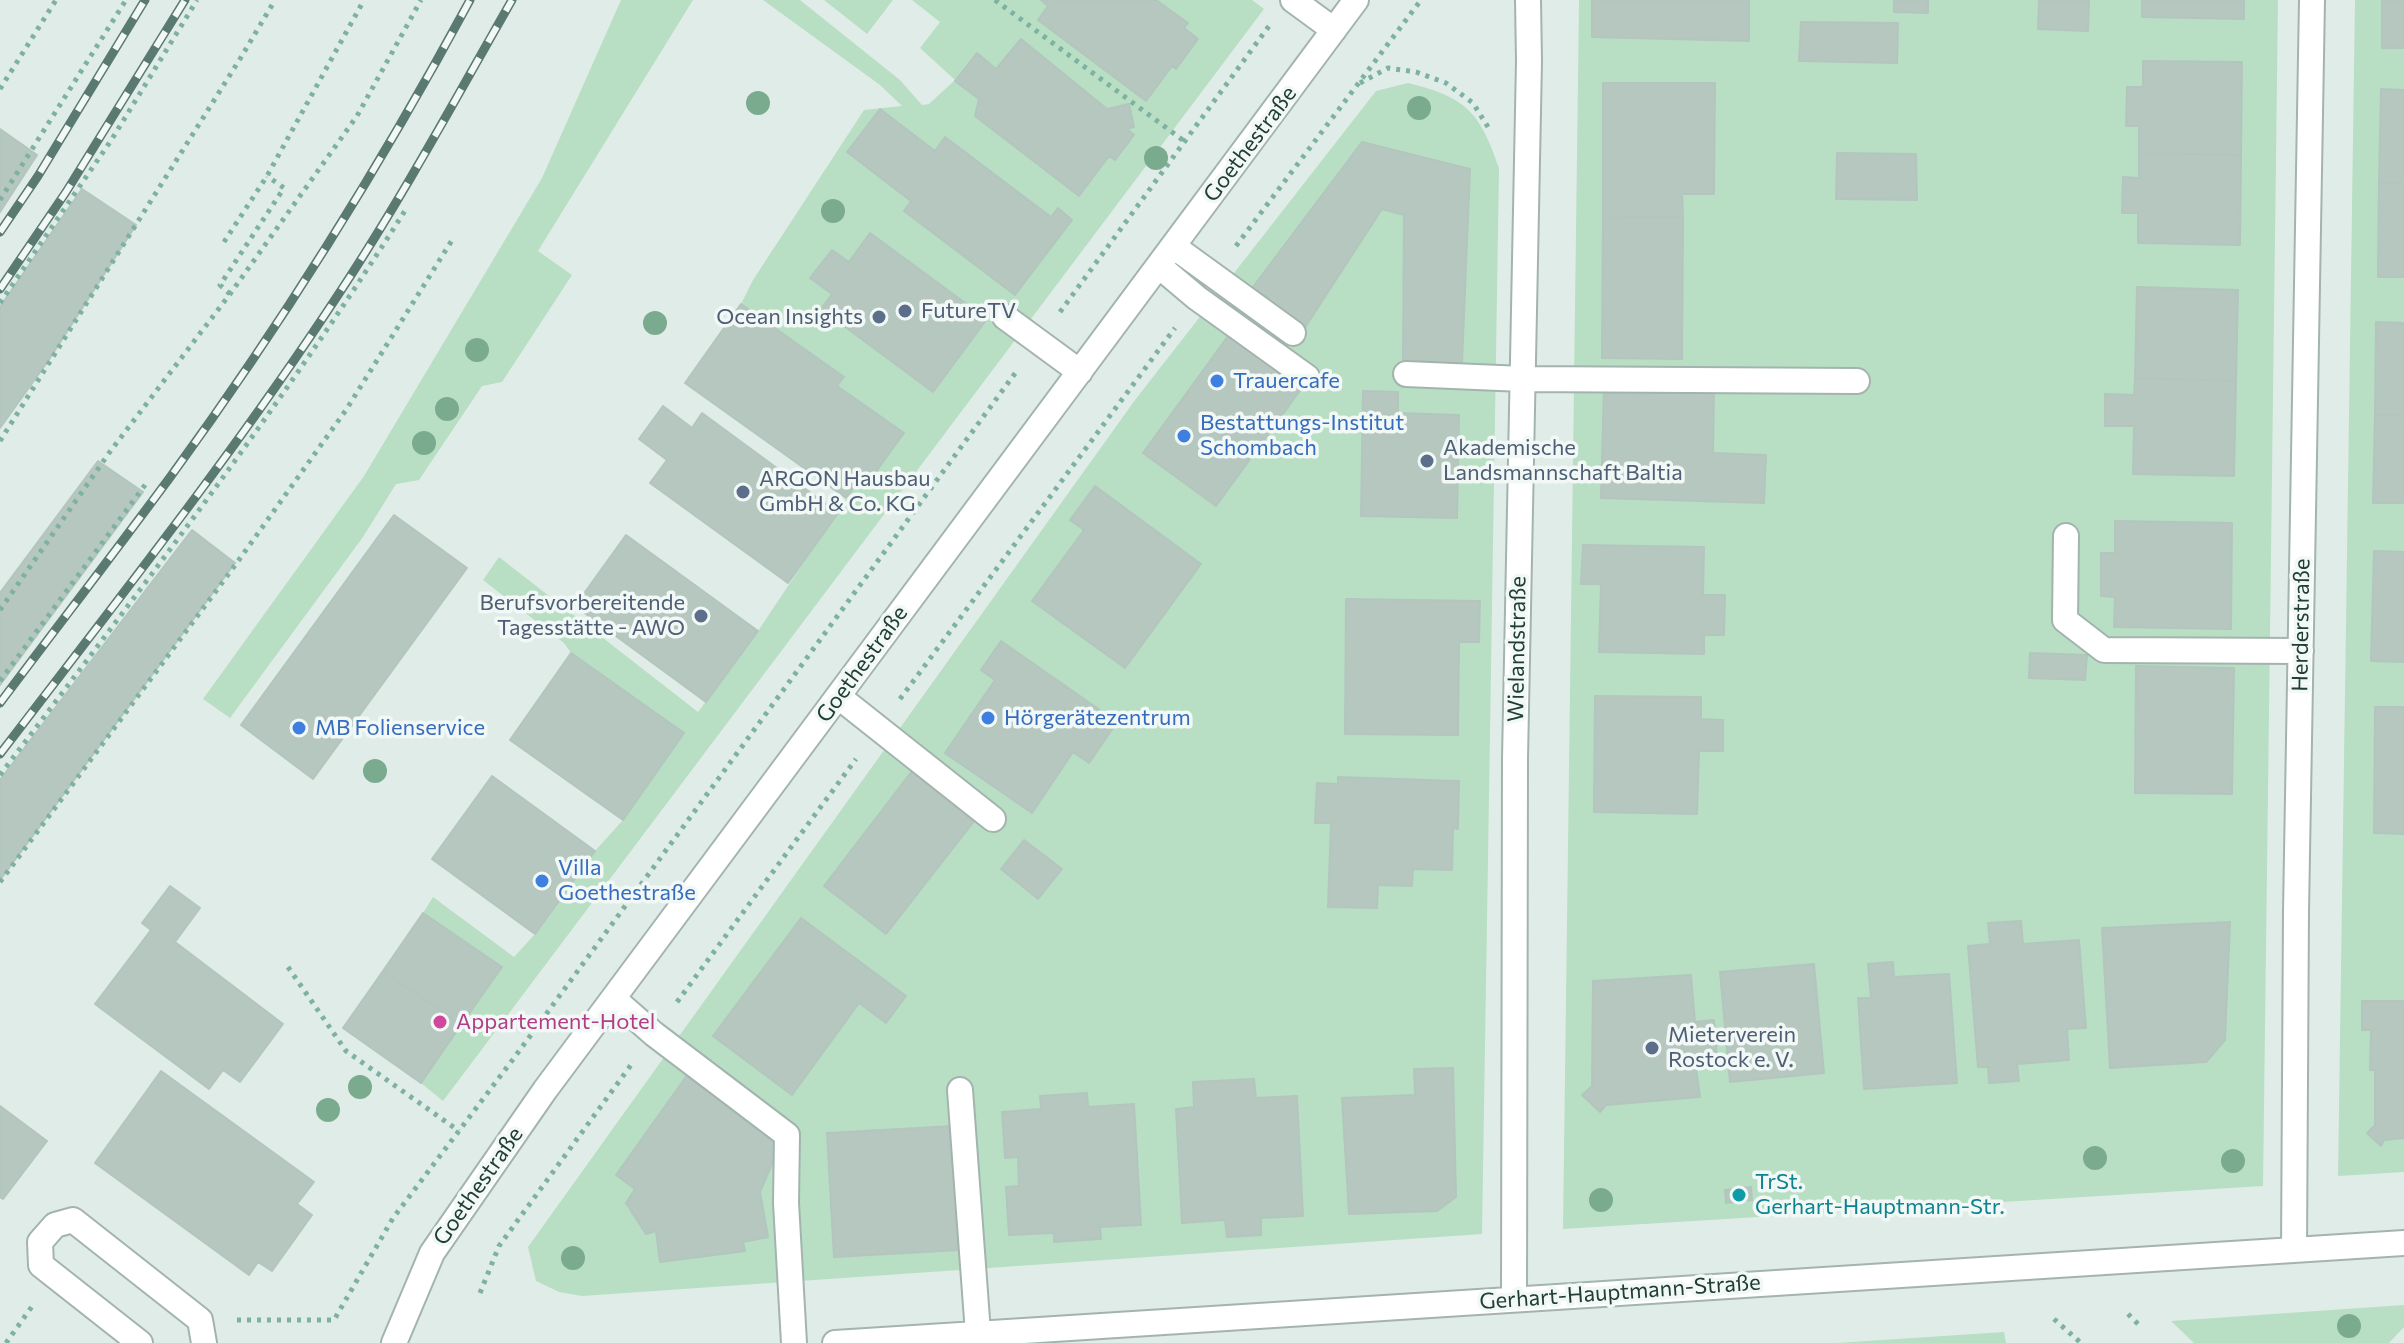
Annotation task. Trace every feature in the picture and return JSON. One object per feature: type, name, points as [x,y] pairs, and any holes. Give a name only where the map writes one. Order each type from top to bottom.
[{"type":"street","points":[[1293,0],[1334,30]]},
{"type":"street","name":"Goethestraße","points":[[394,1343],[432,1253],[545,1090],[1356,0]]},
{"type":"street","name":"Wielandstraße","points":[[1514,1298],[1515,774],[1528,0]]},
{"type":"street","name":"Herderstraße","points":[[2294,1250],[2296,927],[2312,0]]},
{"type":"street","points":[[1166,256],[1213,276],[1293,333]]},
{"type":"street","points":[[1166,256],[1197,298],[1307,377]]},
{"type":"street","points":[[1005,317],[1080,372]]},
{"type":"street","points":[[1406,374],[1523,379],[1857,381]]},
{"type":"street","points":[[2066,536],[2065,620],[2104,650],[2301,651]]},
{"type":"street","points":[[839,697],[993,819]]},
{"type":"street","points":[[614,999],[654,1034],[787,1135],[786,1203],[794,1343]]},
{"type":"street","points":[[960,1090],[978,1333]]},
{"type":"street","points":[[140,1343],[41,1265],[40,1242],[55,1225],[73,1220],[202,1331]]},
{"type":"street","name":"Gerhart-Hauptmann-Straße","points":[[835,1343],[2404,1243]]},
{"type":"path","points":[[0,89],[56,0]]},
{"type":"path","points":[[0,200],[126,0]]},
{"type":"path","points":[[0,303],[112,139],[197,0]]},
{"type":"path","points":[[0,441],[275,0]]},
{"type":"path","points":[[224,242],[267,176],[364,0]]},
{"type":"path","points":[[0,610],[109,453],[230,294],[357,116],[421,0]]},
{"type":"path","points":[[995,0],[1184,141]]},
{"type":"path","points":[[1213,276],[1421,0]]},
{"type":"path","points":[[202,1331],[334,1320],[393,1218],[1271,24]]},
{"type":"path","points":[[1356,86],[1388,68],[1416,72],[1446,83],[1473,103],[1527,180]]},
{"type":"path","points":[[230,294],[220,285],[284,188],[267,176]]},
{"type":"path","points":[[0,775],[188,527],[349,299],[406,209]]},
{"type":"path","points":[[0,882],[346,410],[454,237]]},
{"type":"path","points":[[480,1293],[499,1246],[1197,298]]},
{"type":"path","points":[[0,681],[148,481]]},
{"type":"path","points":[[288,967],[346,1051],[459,1131]]},
{"type":"path","points":[[2128,1314],[2141,1327]]},
{"type":"path","points":[[2054,1319],[2081,1343]]},
{"type":"green space","points":[[621,0],[693,0],[538,251],[572,275],[502,382],[482,386],[419,480],[396,484],[363,537],[230,718],[203,699],[364,476],[542,178]]},
{"type":"green space","points":[[763,0],[800,0],[900,80],[922,105],[929,104],[955,80],[920,48],[940,22],[912,0],[1252,0],[1264,9],[443,1101],[421,1083],[501,967],[423,913],[433,897],[514,957],[535,934],[595,851],[623,820],[683,733],[571,653],[564,643],[483,580],[499,557],[698,712],[758,631],[864,472],[872,477],[904,433],[837,386],[843,376],[741,304],[753,280],[864,110],[902,106],[880,85]]},
{"type":"green space","points":[[824,0],[893,0],[867,34]]},
{"type":"green space","points":[[1579,0],[2278,0],[2263,1186],[1563,1229]]},
{"type":"green space","points":[[2355,0],[2404,0],[2404,1172],[2338,1176]]},
{"type":"green space","points":[[1408,83],[1444,94],[1468,110],[1485,133],[1499,168],[1482,1234],[582,1296],[559,1292],[536,1281],[528,1247],[1135,400],[1376,91]]},
{"type":"green space","points":[[2404,1305],[2404,1327],[2389,1343],[2194,1343],[2171,1321]]},
{"type":"green space","points":[[2004,1332],[2006,1343],[1837,1343]]},
{"type":"building","points":[[1041,0],[1156,0],[1188,23],[1184,28],[1198,39],[1176,69],[1172,66],[1146,101],[1038,20],[1048,6]]},
{"type":"building","points":[[1592,0],[1749,0],[1749,41],[1592,37]]},
{"type":"building","points":[[1894,0],[1928,0],[1928,13],[1894,12]]},
{"type":"building","points":[[2039,0],[2089,0],[2088,31],[2038,29]]},
{"type":"building","points":[[2142,0],[2244,0],[2244,19],[2142,17]]},
{"type":"building","points":[[2382,0],[2404,0],[2404,48],[2382,48]]},
{"type":"building","points":[[1801,22],[1898,23],[1897,63],[1799,61]]},
{"type":"building","points":[[1021,39],[1107,109],[1129,104],[1134,127],[1127,129],[1134,135],[1115,160],[1109,156],[1079,196],[975,116],[979,99],[955,81],[977,53],[996,69]]},
{"type":"building","points":[[2143,61],[2242,62],[2241,155],[2139,153],[2139,126],[2126,126],[2127,87],[2143,87]]},
{"type":"building","points":[[1603,83],[1715,83],[1714,194],[1682,194],[1683,217],[1603,216]]},
{"type":"building","points":[[2381,89],[2404,90],[2404,183],[2379,183]]},
{"type":"building","points":[[880,109],[935,151],[945,137],[1051,217],[1058,208],[1072,220],[1015,295],[904,211],[911,201],[847,152]]},
{"type":"building","points":[[0,129],[37,155],[0,212]]},
{"type":"building","points":[[1362,142],[1470,169],[1462,363],[1403,360],[1404,215],[1382,209],[1304,329],[1253,287]]},
{"type":"building","points":[[1837,153],[1916,154],[1917,200],[1836,199]]},
{"type":"building","points":[[2139,153],[2241,155],[2240,245],[2138,243],[2138,213],[2122,213],[2123,177],[2139,178]]},
{"type":"building","points":[[2379,183],[2404,183],[2404,277],[2378,277]]},
{"type":"building","points":[[82,189],[136,225],[48,361],[0,428],[0,307]]},
{"type":"building","points":[[1603,216],[1683,217],[1682,359],[1602,358]]},
{"type":"building","points":[[870,233],[987,319],[933,392],[821,309],[832,294],[810,278],[832,250],[849,262]]},
{"type":"building","points":[[2137,287],[2238,290],[2236,381],[2135,378]]},
{"type":"building","points":[[741,304],[844,377],[837,386],[904,433],[872,477],[864,472],[846,498],[685,383]]},
{"type":"building","points":[[2376,322],[2404,323],[2404,416],[2375,415]]},
{"type":"building","points":[[1231,332],[1304,385],[1216,506],[1143,453]]},
{"type":"building","points":[[2135,378],[2236,381],[2234,476],[2133,474],[2134,426],[2105,426],[2105,394],[2134,395]]},
{"type":"building","points":[[1604,387],[1714,390],[1713,453],[1766,455],[1764,503],[1601,498]]},
{"type":"building","points":[[1363,391],[1398,392],[1398,413],[1459,415],[1457,518],[1361,516]]},
{"type":"building","points":[[663,406],[692,428],[702,413],[838,513],[788,583],[650,483],[667,460],[639,439]]},
{"type":"building","points":[[2375,415],[2404,416],[2404,503],[2373,503]]},
{"type":"building","points":[[98,461],[143,492],[0,685],[0,593]]},
{"type":"building","points":[[1095,486],[1201,564],[1125,668],[1032,601],[1084,530],[1070,520]]},
{"type":"building","points":[[394,515],[467,568],[313,779],[241,725]]},
{"type":"building","points":[[2115,521],[2232,523],[2231,629],[2114,627],[2115,597],[2101,596],[2101,553],[2115,553]]},
{"type":"building","points":[[192,530],[235,563],[0,880],[0,780]]},
{"type":"building","points":[[626,535],[758,631],[706,702],[575,606]]},
{"type":"building","points":[[1583,545],[1704,547],[1703,595],[1725,595],[1724,635],[1704,635],[1704,654],[1599,652],[1601,584],[1581,584]]},
{"type":"building","points":[[2374,551],[2404,552],[2404,662],[2371,661]]},
{"type":"building","points":[[1346,599],[1480,601],[1479,642],[1459,642],[1458,735],[1345,734]]},
{"type":"building","points":[[1001,641],[1117,722],[1089,763],[1073,752],[1032,813],[945,753],[995,680],[981,670]]},
{"type":"building","points":[[571,653],[684,733],[623,820],[510,740]]},
{"type":"building","points":[[2030,653],[2087,655],[2085,680],[2029,678]]},
{"type":"building","points":[[2136,666],[2234,668],[2232,794],[2135,793]]},
{"type":"building","points":[[1595,696],[1701,697],[1701,719],[1723,720],[1723,751],[1699,751],[1697,814],[1594,812]]},
{"type":"building","points":[[2375,707],[2404,707],[2404,834],[2374,833]]},
{"type":"building","points":[[912,771],[975,820],[886,934],[824,886]]},
{"type":"building","points":[[492,776],[595,851],[535,934],[432,859]]},
{"type":"building","points":[[1338,777],[1459,781],[1458,829],[1453,828],[1452,870],[1413,869],[1412,886],[1378,885],[1377,908],[1328,907],[1331,823],[1315,823],[1317,783],[1338,784]]},
{"type":"building","points":[[1024,840],[1062,869],[1038,899],[1001,869]]},
{"type":"building","points":[[170,886],[200,908],[175,942],[283,1024],[240,1082],[223,1070],[209,1089],[95,1004],[151,930],[142,923]]},
{"type":"building","points":[[423,913],[502,967],[461,1025],[383,971]]},
{"type":"building","points":[[801,918],[906,996],[886,1023],[859,1003],[792,1095],[713,1036]]},
{"type":"building","points":[[2021,921],[2023,944],[2079,940],[2086,1028],[2067,1029],[2069,1060],[2017,1064],[2019,1081],[1989,1083],[1988,1067],[1978,1067],[1968,946],[1990,944],[1988,923]]},
{"type":"building","points":[[2230,922],[2225,1040],[2206,1062],[2110,1068],[2102,928]]},
{"type":"building","points":[[1893,962],[1894,977],[1949,974],[1957,1083],[1864,1089],[1858,998],[1871,998],[1868,964]]},
{"type":"building","points":[[1814,964],[1824,1073],[1730,1082],[1720,972]]},
{"type":"building","points":[[383,971],[461,1025],[421,1083],[343,1028]]},
{"type":"building","points":[[1691,975],[1695,1022],[1714,1020],[1717,1058],[1695,1060],[1700,1097],[1606,1105],[1600,1112],[1582,1095],[1592,1086],[1593,981]]},
{"type":"building","points":[[2362,1001],[2404,1001],[2404,1138],[2384,1140],[2381,1146],[2367,1133],[2375,1125],[2375,1070],[2370,1070],[2371,1030],[2362,1030]]},
{"type":"building","points":[[1453,1068],[1456,1197],[1437,1211],[1349,1214],[1342,1098],[1415,1095],[1414,1069]]},
{"type":"building","points":[[161,1071],[314,1182],[297,1204],[312,1215],[272,1271],[258,1262],[249,1275],[95,1163]]},
{"type":"building","points":[[688,1074],[782,1140],[760,1192],[768,1237],[743,1242],[745,1251],[660,1262],[656,1231],[646,1234],[626,1203],[635,1189],[616,1175]]},
{"type":"building","points":[[1254,1079],[1256,1098],[1297,1096],[1303,1216],[1261,1218],[1261,1235],[1227,1237],[1225,1220],[1182,1223],[1176,1109],[1194,1107],[1193,1082]]},
{"type":"building","points":[[1087,1093],[1088,1107],[1134,1104],[1141,1225],[1100,1227],[1101,1239],[1054,1242],[1054,1233],[1009,1235],[1006,1187],[1019,1186],[1018,1157],[1005,1158],[1002,1112],[1041,1109],[1040,1096]]},
{"type":"building","points":[[0,1106],[47,1141],[3,1199],[0,1197]]},
{"type":"building","points":[[954,1126],[960,1250],[834,1257],[827,1133]]},
{"type":"building","name":"TrSt. Gerhart-Hauptmann-Str.","points":[[1751,1187],[1752,1200],[1726,1203],[1725,1190]]},
{"type":"railway","points":[[0,232],[38,176],[145,0]]},
{"type":"railway","points":[[0,289],[66,192],[185,0]]},
{"type":"railway","points":[[0,703],[171,476],[252,361],[365,183],[470,0]]},
{"type":"railway","points":[[0,754],[174,526],[300,352],[385,220],[512,0]]},
{"type":"place","name":"FutureTV","points":[[905,311]]},
{"type":"place","name":"Ocean Insights","points":[[879,317]]},
{"type":"place","name":"Trauercafe","points":[[1217,381]]},
{"type":"place","name":"Bestattungs-Institut Schombach","points":[[1184,436]]},
{"type":"place","name":"Akademische Landsmannschaft Baltia","points":[[1427,461]]},
{"type":"place","name":"ARGON Hausbau GmbH & Co. KG","points":[[743,492]]},
{"type":"place","name":"Berufsvorbereitende Tagesstätte - AWO","points":[[701,616]]},
{"type":"place","name":"Hörgerätezentrum","points":[[988,718]]},
{"type":"place","name":"MB Folienservice","points":[[299,728]]},
{"type":"place","name":"Villa Goethestraße","points":[[542,881]]},
{"type":"place","name":"Appartement-Hotel","points":[[440,1022]]},
{"type":"place","name":"Mieterverein Rostock e. V.","points":[[1652,1048]]},
{"type":"place","name":"TrSt. Gerhart-Hauptmann-Str.","points":[[1739,1195]]}]
